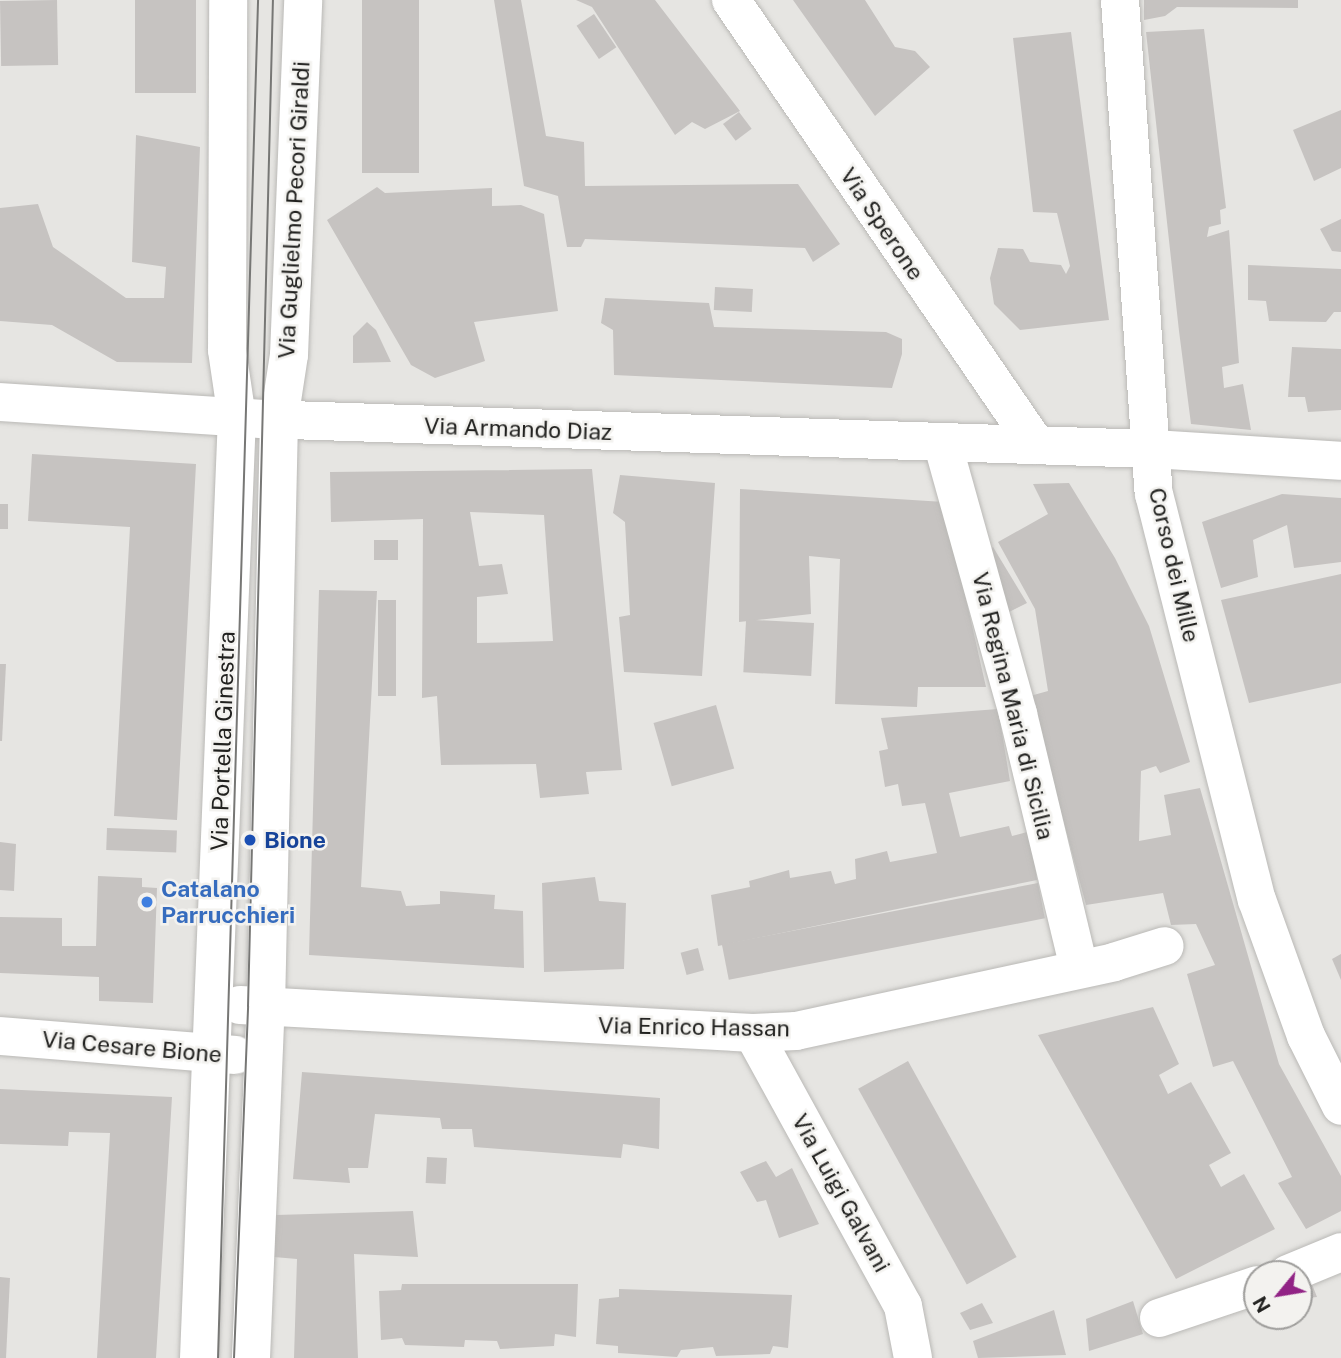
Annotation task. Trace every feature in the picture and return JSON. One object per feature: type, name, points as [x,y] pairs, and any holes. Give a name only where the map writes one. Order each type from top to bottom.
[{"type":"street","points":[[228,0],[227,350],[237,418]]},
{"type":"street","name":"Via Guglielmo Pecori Giraldi","points":[[279,420],[289,355],[303,0]]},
{"type":"street","name":"Via Sperone","points":[[731,0],[1036,445]]},
{"type":"street","name":"Corso dei Mille","points":[[1120,0],[1154,494],[1257,900],[1306,1036],[1341,1106]]},
{"type":"street","name":"Via Armando Diaz","points":[[0,402],[279,420],[943,445],[1152,449],[1341,461]]},
{"type":"street","name":"Via Portella Ginestra","points":[[199,1358],[237,418]]},
{"type":"street","name":"Via Portella Ginestra","points":[[251,1358],[265,1007],[279,420]]},
{"type":"street","name":"Via Regina Maria di Sicilia","points":[[943,445],[1018,714],[1079,968]]},
{"type":"street","name":"Via Enrico Hassan","points":[[213,1004],[753,1033],[796,1031],[1079,968],[1165,946]]},
{"type":"street","name":"Via Luigi Galvani","points":[[753,1033],[903,1306],[913,1358]]},
{"type":"street","name":"Via Cesare Bione","points":[[0,1036],[263,1056]]},
{"type":"street","points":[[1313,1264],[1341,1252]]},
{"type":"street","points":[[1159,1318],[1243,1290]]},
{"type":"building","points":[[57,0],[58,65],[1,66],[0,1]]},
{"type":"building","points":[[135,0],[196,0],[196,93],[135,93]]},
{"type":"building","points":[[362,0],[419,0],[419,173],[362,173]]},
{"type":"building","points":[[494,0],[521,0],[546,136],[584,142],[585,186],[798,184],[840,244],[813,262],[805,248],[585,239],[581,247],[567,247],[558,196],[524,186]]},
{"type":"building","points":[[576,0],[655,0],[740,111],[705,129],[692,122],[675,135],[592,7]]},
{"type":"building","points":[[793,0],[865,0],[895,47],[915,51],[930,67],[875,116]]},
{"type":"building","points":[[1144,0],[1298,0],[1298,8],[1177,7],[1165,16],[1144,20]]},
{"type":"building","points":[[594,14],[616,47],[599,59],[577,26]]},
{"type":"building","points":[[1204,29],[1226,208],[1220,210],[1221,224],[1209,227],[1207,237],[1229,230],[1239,363],[1222,367],[1224,388],[1243,384],[1251,430],[1191,424],[1179,331],[1146,32]]},
{"type":"building","points":[[1071,32],[1109,320],[1020,330],[994,304],[990,278],[998,248],[1023,249],[1030,262],[1061,265],[1066,274],[1070,266],[1057,213],[1033,212],[1013,38]]},
{"type":"building","points":[[1341,110],[1341,168],[1314,181],[1293,130]]},
{"type":"building","points":[[739,112],[752,129],[736,141],[723,124]]},
{"type":"building","points":[[136,135],[200,147],[192,363],[117,362],[52,325],[0,321],[0,208],[38,204],[53,247],[126,298],[164,298],[166,267],[132,262]]},
{"type":"building","points":[[377,187],[385,193],[492,188],[492,206],[521,205],[544,214],[558,311],[474,322],[485,361],[435,378],[411,365],[327,220]]},
{"type":"building","points":[[1341,219],[1341,252],[1332,251],[1320,229]]},
{"type":"building","points":[[1248,265],[1341,269],[1341,312],[1334,312],[1326,322],[1269,321],[1266,301],[1248,300]]},
{"type":"building","points":[[715,287],[753,289],[752,312],[714,310]]},
{"type":"building","points":[[605,298],[709,303],[714,327],[886,332],[902,339],[902,354],[892,388],[614,375],[613,330],[601,323]]},
{"type":"building","points":[[367,322],[376,330],[391,362],[353,363],[353,336]]},
{"type":"building","points":[[1292,347],[1341,349],[1341,410],[1308,412],[1305,397],[1288,397]]},
{"type":"building","points":[[32,454],[196,464],[177,820],[114,816],[130,527],[28,521]]},
{"type":"building","points":[[592,469],[622,770],[586,772],[589,794],[540,798],[536,764],[441,765],[437,696],[422,698],[423,519],[331,522],[330,472]],"holes":[[[470,512],[544,515],[553,641],[477,643],[477,597],[508,594],[502,564],[479,566]]]},
{"type":"building","points":[[620,475],[715,483],[702,676],[624,672],[619,617],[630,615],[625,522],[613,513]]},
{"type":"building","points":[[1069,483],[1115,558],[1149,626],[1190,762],[1160,773],[1156,766],[1141,771],[1139,841],[1171,835],[1164,795],[1200,788],[1279,1064],[1341,1176],[1341,1211],[1306,1229],[1278,1183],[1292,1177],[1233,1061],[1213,1067],[1187,974],[1215,965],[1196,924],[1171,925],[1163,893],[1086,905],[1030,696],[1048,691],[1035,609],[998,542],[1048,514],[1033,484]]},
{"type":"building","points":[[740,489],[944,502],[986,687],[918,687],[917,707],[835,704],[840,559],[809,556],[811,614],[739,622]]},
{"type":"building","points":[[1282,494],[1341,498],[1341,562],[1294,568],[1287,525],[1253,540],[1258,577],[1221,588],[1202,522]]},
{"type":"building","points":[[0,504],[8,504],[8,529],[0,529]]},
{"type":"building","points":[[374,540],[398,540],[398,560],[374,560]]},
{"type":"building","points":[[993,547],[1027,603],[1009,612],[988,551]]},
{"type":"building","points":[[1341,574],[1341,683],[1249,703],[1221,600]]},
{"type":"building","points":[[319,590],[377,591],[361,887],[401,891],[406,906],[440,904],[440,891],[495,895],[494,909],[523,911],[524,968],[309,955]]},
{"type":"building","points":[[378,600],[396,600],[396,696],[378,696]]},
{"type":"building","points":[[746,619],[814,623],[811,676],[743,672]]},
{"type":"building","points":[[0,664],[6,664],[2,741],[0,741]]},
{"type":"building","points":[[716,705],[734,768],[672,786],[654,723]]},
{"type":"building","points":[[998,709],[1010,781],[949,793],[960,837],[1009,826],[1012,836],[1031,831],[1037,880],[718,946],[711,895],[750,887],[749,881],[789,870],[790,878],[831,871],[835,884],[856,879],[855,859],[887,851],[890,862],[937,853],[925,803],[902,806],[898,784],[885,787],[879,751],[888,749],[881,718]]},
{"type":"building","points":[[107,828],[177,830],[176,852],[106,850]]},
{"type":"building","points":[[0,842],[16,844],[14,891],[0,890]]},
{"type":"building","points":[[98,876],[142,878],[142,887],[157,888],[153,1003],[99,1001],[99,977],[0,973],[0,917],[62,918],[62,946],[96,946]]},
{"type":"building","points":[[595,877],[599,901],[626,903],[624,969],[544,972],[542,883]]},
{"type":"building","points":[[1038,883],[1045,918],[729,980],[722,944]]},
{"type":"building","points":[[698,948],[704,970],[687,975],[681,953]]},
{"type":"building","points":[[1341,954],[1341,980],[1332,959]]},
{"type":"building","points":[[1153,1007],[1179,1064],[1159,1075],[1168,1094],[1191,1082],[1231,1153],[1209,1165],[1221,1187],[1244,1174],[1275,1229],[1176,1279],[1038,1035]]},
{"type":"building","points":[[908,1061],[1017,1257],[967,1285],[858,1089]]},
{"type":"building","points":[[302,1072],[660,1098],[659,1149],[623,1144],[621,1158],[474,1147],[472,1129],[442,1129],[440,1118],[375,1114],[368,1168],[348,1168],[350,1183],[293,1179]]},
{"type":"building","points":[[0,1089],[172,1097],[156,1358],[97,1358],[110,1133],[69,1132],[68,1146],[0,1144]]},
{"type":"building","points":[[427,1157],[447,1158],[446,1184],[426,1183]]},
{"type":"building","points":[[766,1161],[776,1177],[792,1168],[819,1224],[779,1238],[766,1200],[757,1202],[740,1172]]},
{"type":"building","points":[[413,1211],[418,1257],[354,1254],[358,1358],[294,1358],[297,1259],[274,1257],[276,1215]]},
{"type":"building","points":[[0,1277],[10,1278],[6,1358],[0,1358]]},
{"type":"building","points":[[402,1284],[578,1284],[576,1337],[555,1334],[554,1346],[500,1349],[497,1341],[465,1340],[464,1347],[405,1345],[402,1338],[381,1340],[379,1291],[401,1290]]},
{"type":"building","points":[[619,1289],[792,1295],[788,1348],[773,1346],[770,1354],[716,1356],[713,1347],[681,1350],[677,1357],[618,1353],[618,1346],[596,1344],[599,1299],[619,1297]]},
{"type":"building","points":[[1133,1301],[1143,1334],[1089,1351],[1086,1319]]},
{"type":"building","points":[[982,1303],[993,1323],[970,1330],[960,1313]]},
{"type":"building","points":[[1054,1310],[1066,1355],[978,1358],[973,1341]]},
{"type":"tram line","points":[[218,1358],[258,0]]},
{"type":"tram line","points":[[234,1358],[248,1006],[273,0]]},
{"type":"place","name":"Bione","points":[[250,840]]},
{"type":"place","name":"Catalano Parrucchieri","points":[[147,902]]}]
